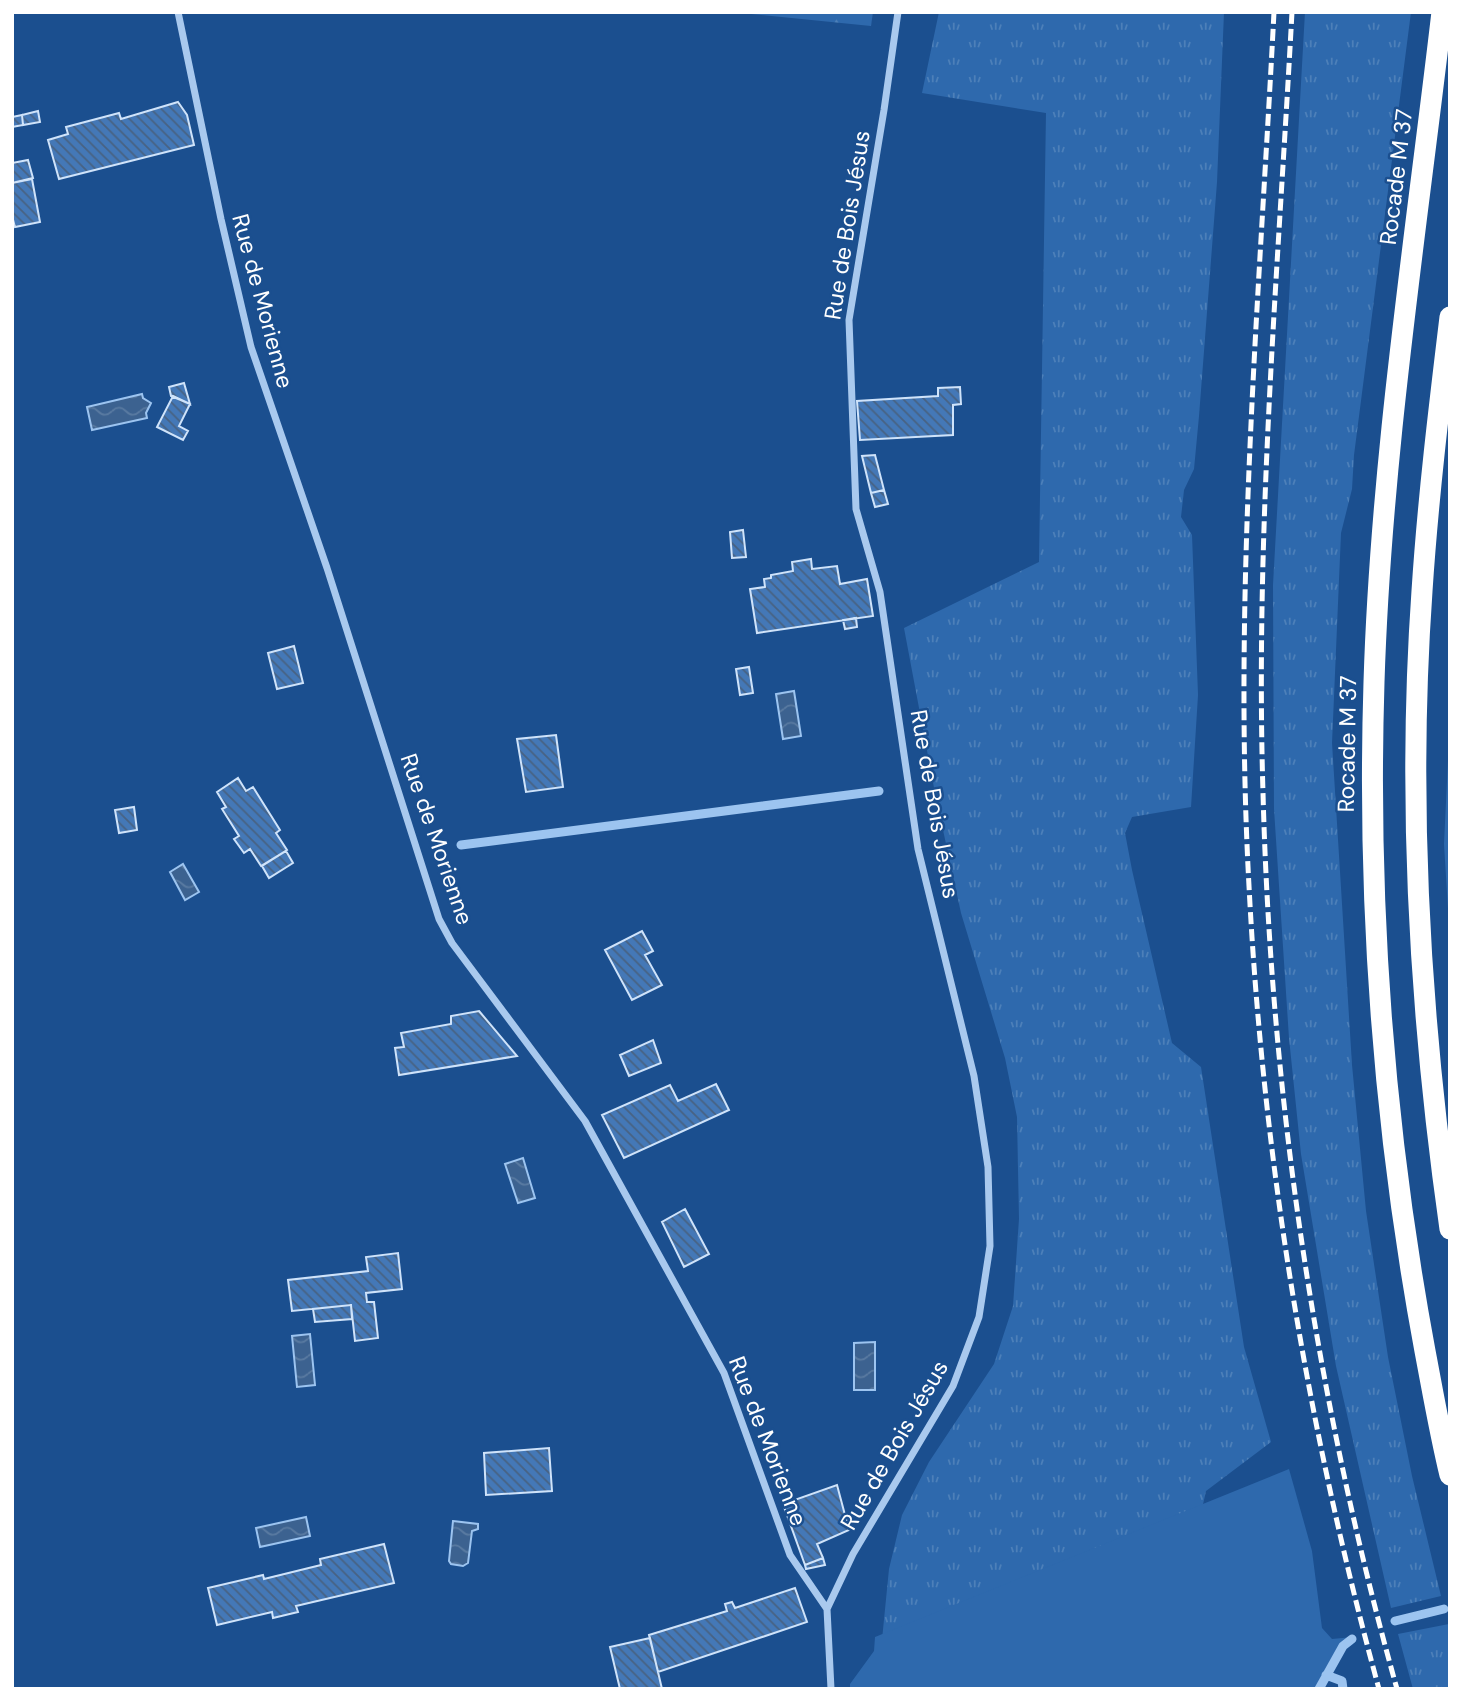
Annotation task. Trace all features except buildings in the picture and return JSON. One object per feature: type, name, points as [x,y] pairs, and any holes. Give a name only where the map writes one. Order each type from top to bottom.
[{"type":"highway","name":"Rocade M 37","points":[[1442,12],[1390,437],[1374,679],[1372,814],[1380,988],[1392,1136],[1411,1276],[1450,1475]]},
{"type":"highway","points":[[1450,317],[1435,438],[1422,593],[1417,813],[1424,1009],[1437,1140],[1450,1229]]},
{"type":"street","name":"Rue de Morienne","points":[[178,12],[251,347],[331,581],[439,919],[452,943],[585,1121],[724,1373],[790,1555],[827,1609]]},
{"type":"street","name":"Rue de Bois Jésus","points":[[827,1609],[853,1554],[953,1387],[979,1317],[990,1246],[988,1167],[974,1076],[918,849],[880,592],[856,509],[849,320],[898,12]]},
{"type":"street","points":[[827,1609],[831,1689]]},
{"type":"green space","points":[[731,12],[873,12],[871,26]]},
{"type":"green space","points":[[939,12],[1224,12],[1217,182],[1199,416],[1194,469],[1184,490],[1181,517],[1192,535],[1198,695],[1191,807],[1132,817],[1125,833],[1172,1043],[1201,1067],[1244,1347],[1271,1442],[1206,1491],[1166,1668],[855,1689],[881,1650],[889,1569],[902,1515],[929,1462],[994,1364],[1013,1306],[1019,1219],[1017,1117],[1005,1058],[961,913],[904,628],[1039,562],[1046,113],[922,93]]},
{"type":"green space","points":[[1305,12],[1411,12],[1354,455],[1352,489],[1341,533],[1332,743],[1352,1065],[1366,1211],[1388,1357],[1412,1476],[1441,1596],[1391,1608],[1336,1366],[1301,1154],[1289,1038],[1274,809],[1273,585]]},
{"type":"green space","points":[[1450,719],[1450,941],[1444,844]]},
{"type":"green space","points":[[1289,1469],[1312,1551],[1322,1628],[1332,1639],[1353,1637],[1353,1644],[1330,1661],[1315,1689],[850,1689],[850,1684],[874,1651],[875,1637]]},
{"type":"green space","points":[[1449,1624],[1450,1689],[1413,1689],[1398,1634]]},
{"type":"water","points":[[142,394],[143,398],[151,403],[146,413],[147,418],[92,430],[87,407]]},
{"type":"water","points":[[794,691],[801,736],[783,739],[776,694]]},
{"type":"water","points":[[183,864],[199,892],[185,900],[170,872]]},
{"type":"water","points":[[523,1158],[535,1198],[518,1203],[505,1164]]},
{"type":"water","points":[[310,1334],[315,1385],[297,1387],[292,1336]]},
{"type":"water","points":[[875,1342],[875,1390],[854,1390],[854,1343]]},
{"type":"water","points":[[306,1517],[310,1536],[260,1547],[256,1528]]},
{"type":"water","points":[[453,1521],[478,1524],[478,1529],[472,1531],[468,1563],[463,1566],[451,1564],[449,1561]]},
{"type":"waterway","points":[[461,845],[879,791]]},
{"type":"waterway","points":[[1395,1621],[1444,1609]]},
{"type":"waterway","points":[[1319,1689],[1343,1646],[1352,1639]]},
{"type":"waterway","points":[[1326,1675],[1342,1681],[1343,1689]]},
{"type":"railway","points":[[1274,12],[1255,340],[1246,558],[1244,668],[1249,886],[1265,1089],[1292,1291],[1330,1491],[1379,1689]]},
{"type":"railway","points":[[1292,12],[1269,402],[1262,597],[1261,695],[1268,907],[1287,1133],[1302,1245],[1343,1468],[1397,1689]]}]
